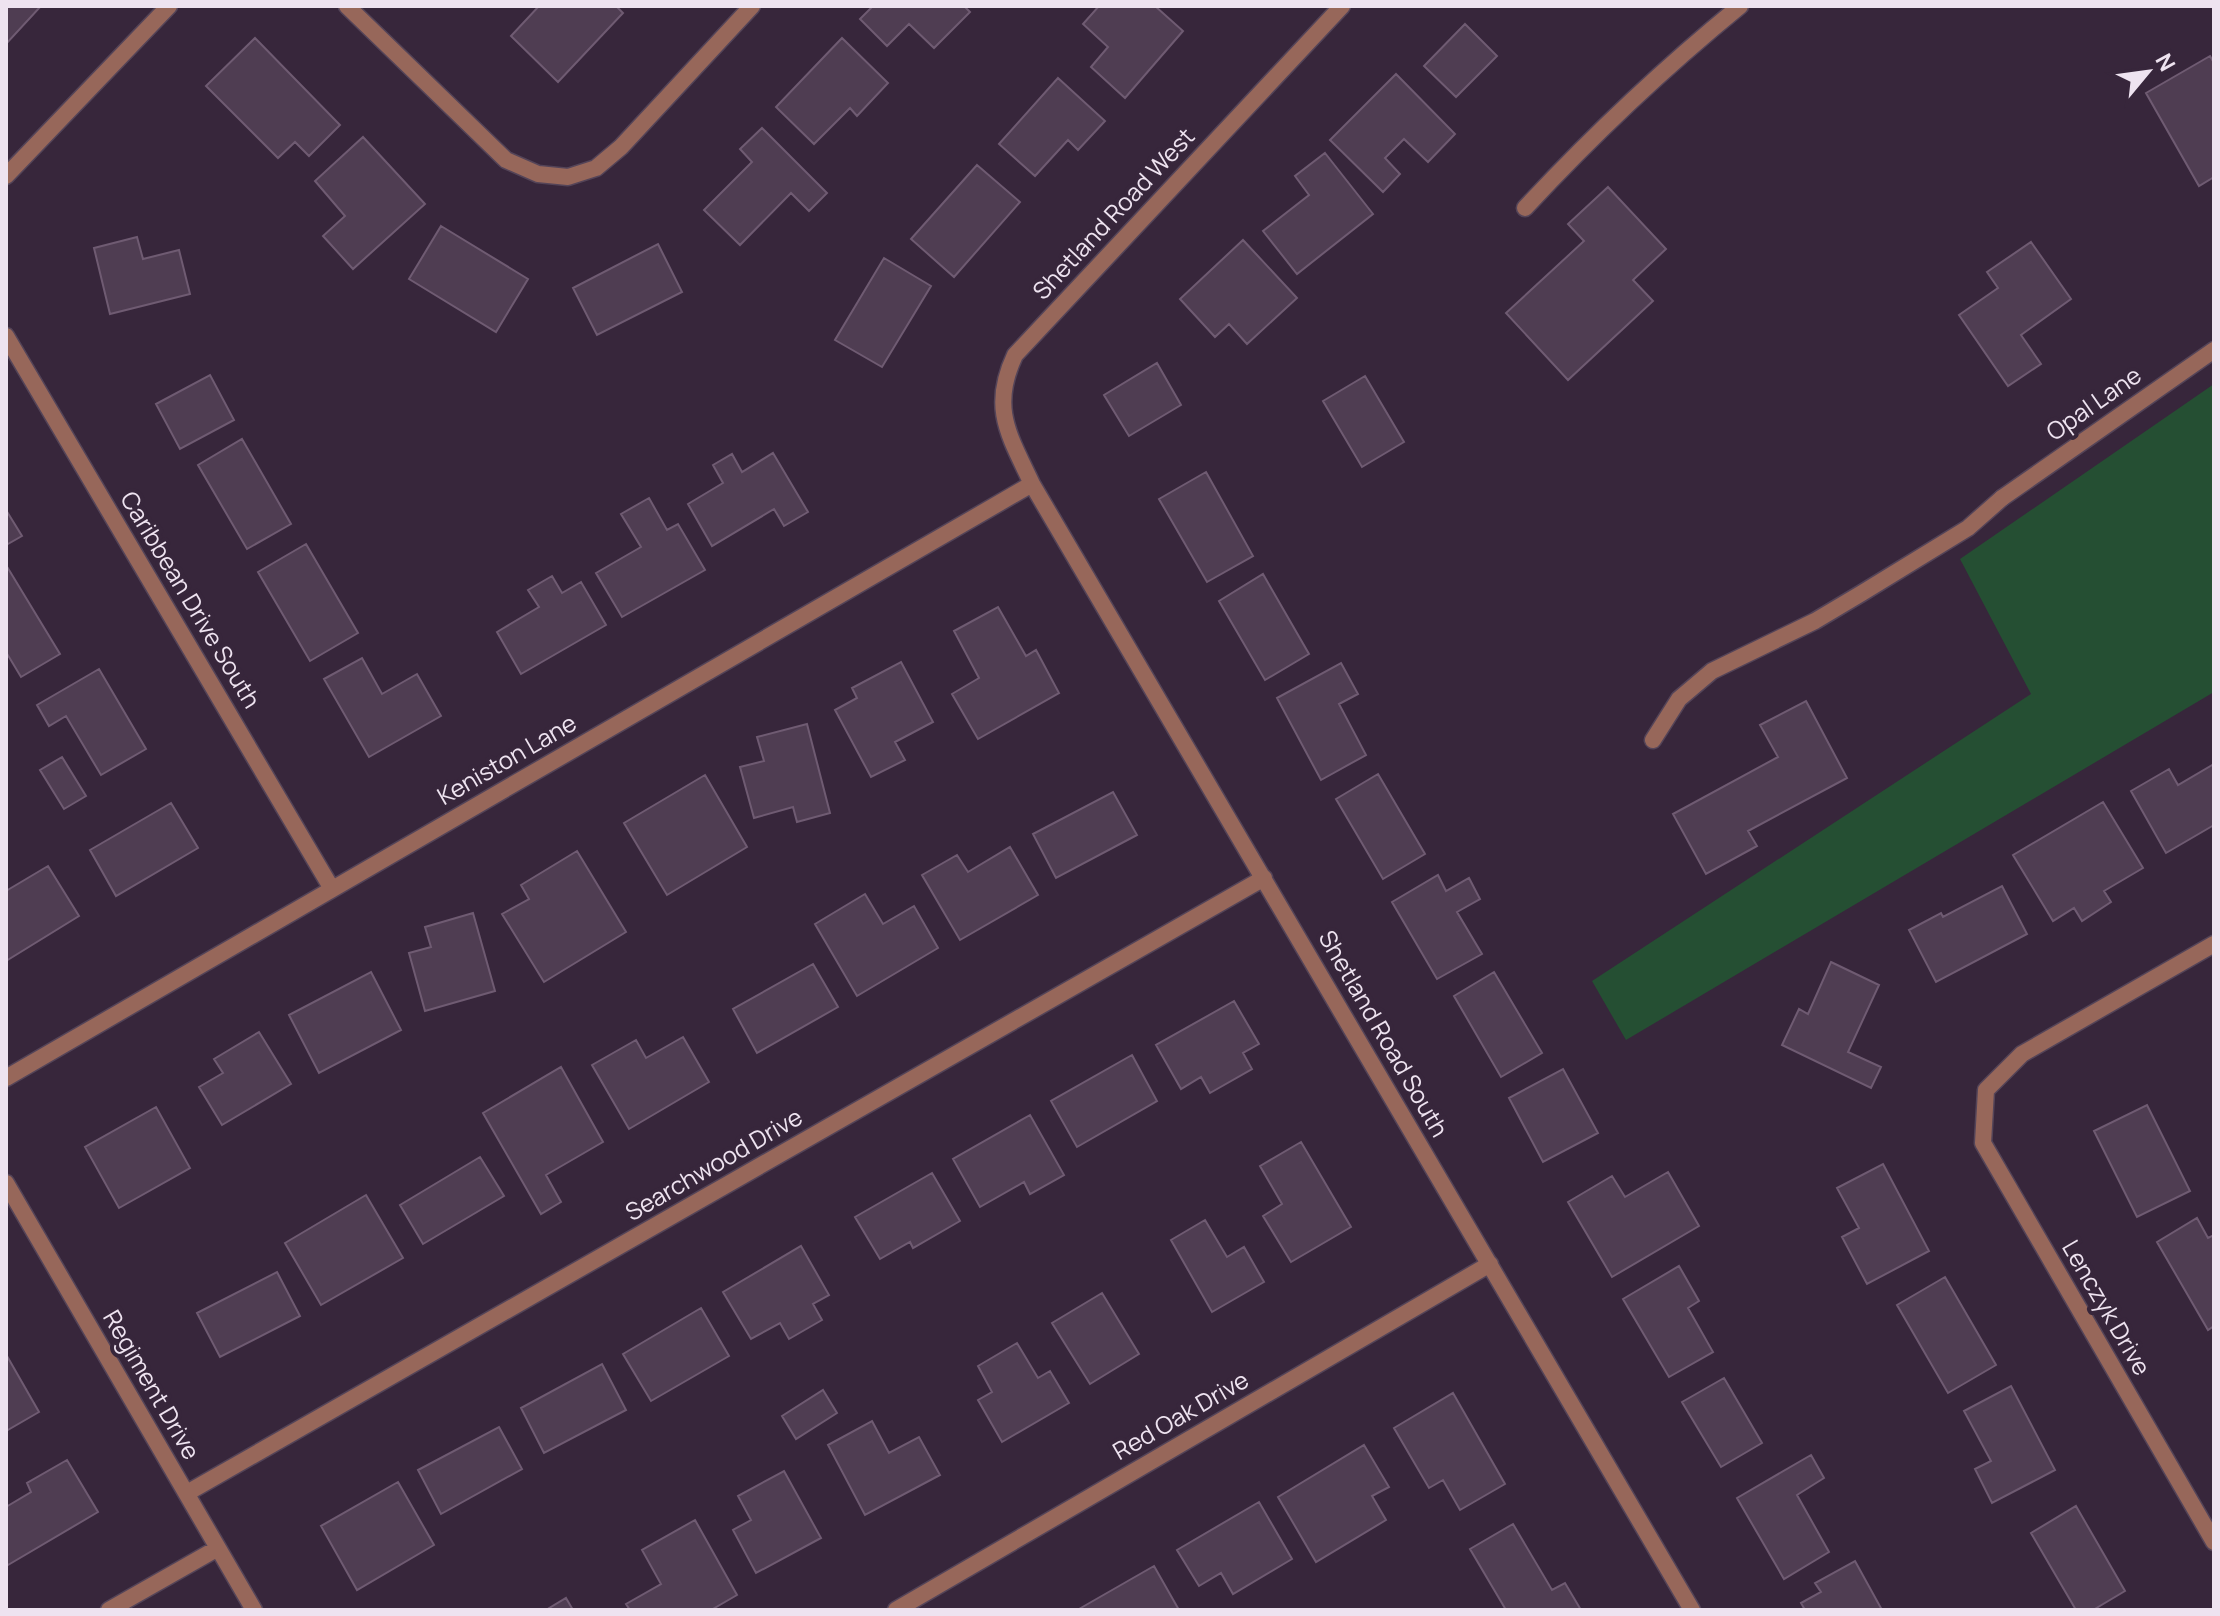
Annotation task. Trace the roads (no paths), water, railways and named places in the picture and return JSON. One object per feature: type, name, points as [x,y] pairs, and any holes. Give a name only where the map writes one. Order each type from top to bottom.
[{"type":"street","points":[[6,176],[169,6]]},
{"type":"street","points":[[347,6],[506,160],[538,174],[568,177],[596,168],[621,147],[752,6]]},
{"type":"street","name":"Shetland Road West","points":[[1032,484],[1006,429],[1002,396],[1006,375],[1015,355],[1342,6]]},
{"type":"street","points":[[1525,208],[1571,159],[1691,46],[1740,6]]},
{"type":"street","name":"Caribbean Drive South","points":[[6,336],[332,889]]},
{"type":"street","name":"Opal Lane","points":[[1653,740],[1679,699],[1712,671],[1815,621],[1968,528],[2002,498],[2214,350]]},
{"type":"street","name":"Shetland Road South","points":[[1032,484],[1692,1610]]},
{"type":"street","name":"Keniston Lane","points":[[6,1078],[1032,484]]},
{"type":"street","name":"Searchwood Drive","points":[[187,1493],[1264,878]]},
{"type":"street","name":"Lenczyk Drive","points":[[2214,944],[2022,1054],[1986,1090],[1983,1143],[2214,1542]]},
{"type":"street","name":"Regiment Drive","points":[[6,1183],[254,1610]]},
{"type":"street","name":"Red Oak Drive","points":[[896,1610],[1490,1264]]},
{"type":"street","points":[[109,1610],[218,1548]]}]
